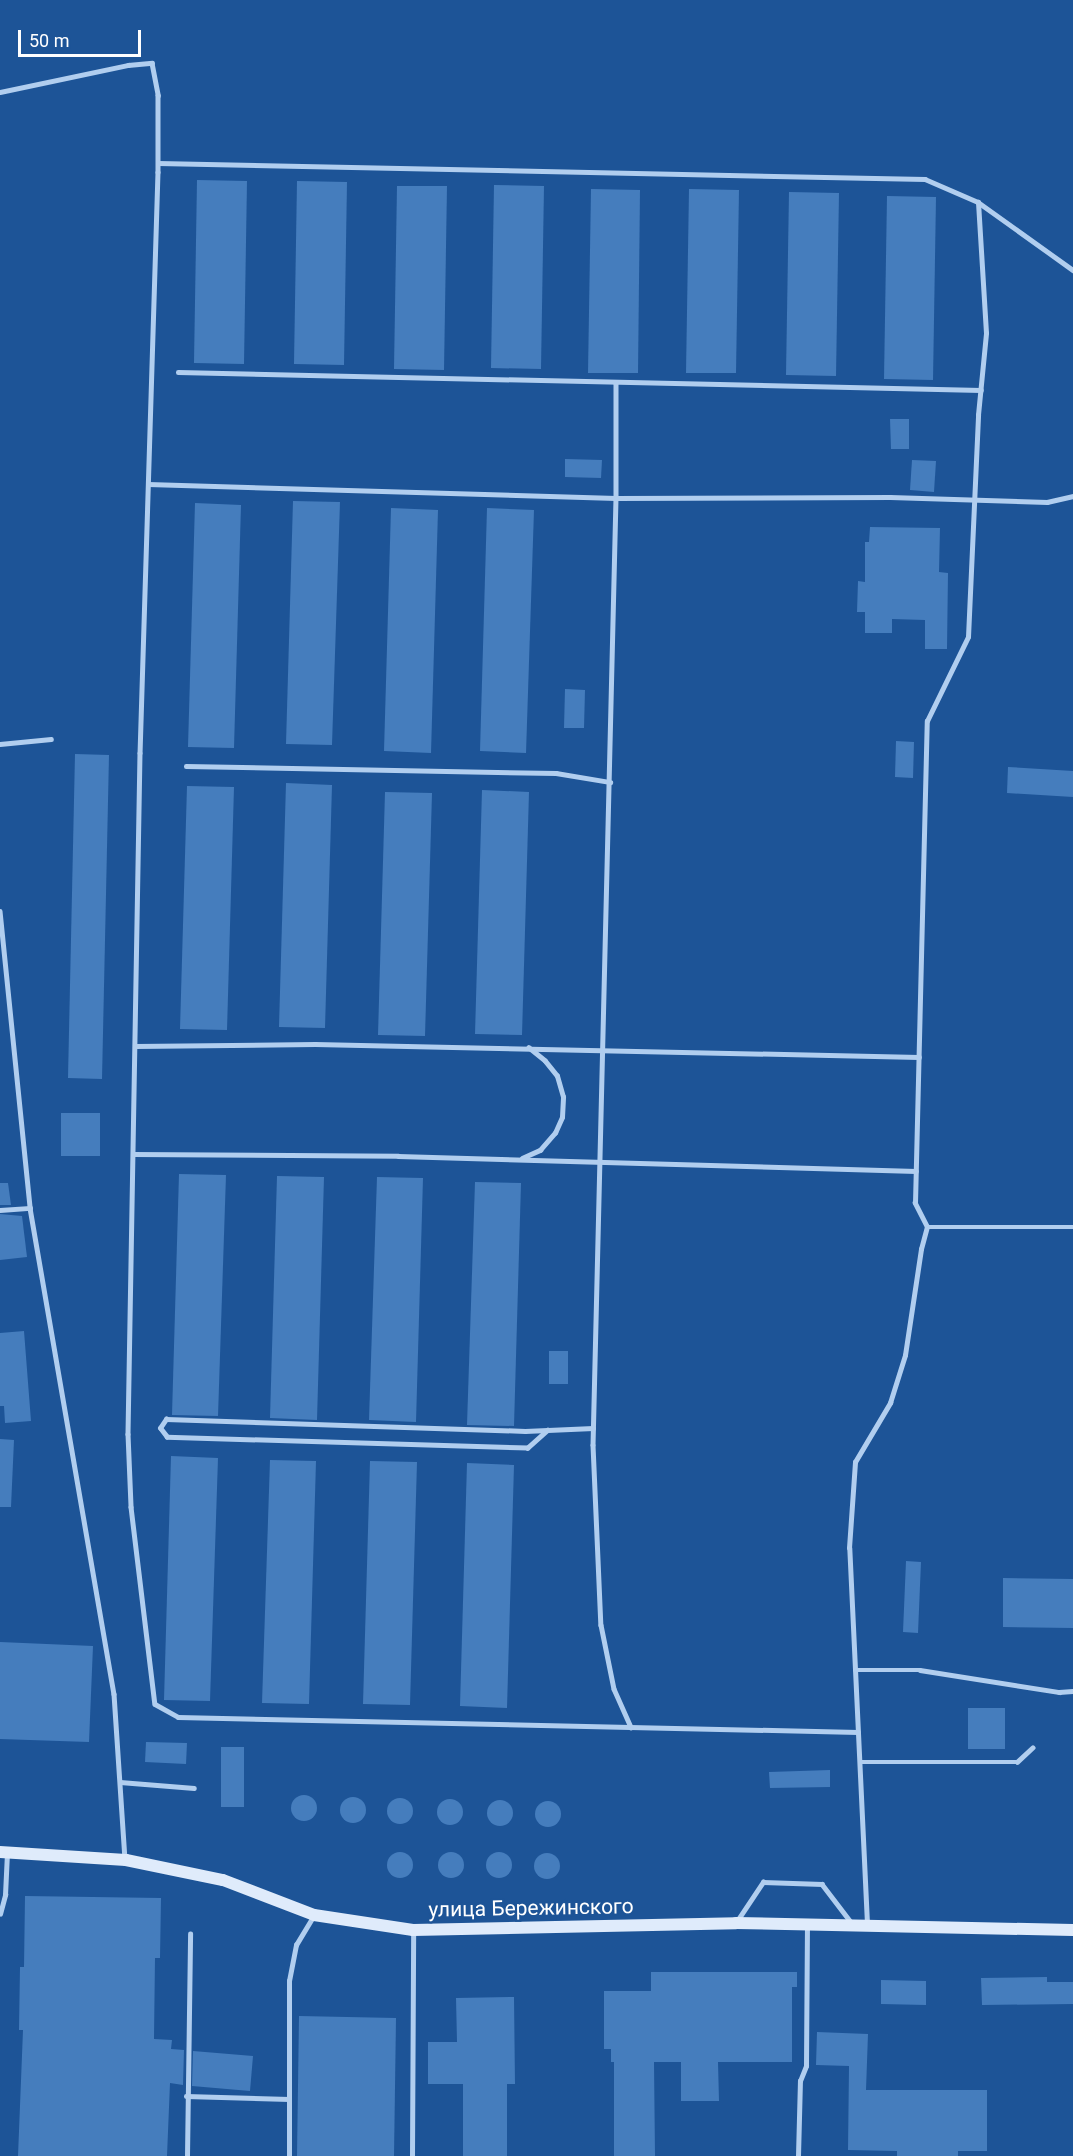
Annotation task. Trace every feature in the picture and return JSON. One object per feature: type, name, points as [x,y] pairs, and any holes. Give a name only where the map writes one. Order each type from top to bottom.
[{"type":"main road","name":"улица Бережинского","points":[[4,1853],[126,1860],[223,1880],[314,1914],[413,1930],[736,1923],[1073,1930]]},
{"type":"lane","points":[[0,92],[128,64],[152,63],[158,95],[128,1434],[131,1507],[155,1704],[178,1717],[858,1732]]},
{"type":"lane","points":[[158,163],[925,179],[978,202],[1073,270]]},
{"type":"lane","points":[[867,1924],[849,1548],[855,1462],[890,1403],[905,1355],[921,1249],[927,1227],[915,1203],[927,722],[968,637],[974,500],[986,333],[978,202]]},
{"type":"lane","points":[[178,372],[616,384],[981,390]]},
{"type":"lane","points":[[616,384],[610,782],[593,1428],[601,1625],[614,1689],[631,1727]]},
{"type":"lane","points":[[148,484],[616,498],[890,497],[1047,502],[1073,496]]},
{"type":"lane","points":[[0,744],[51,739]]},
{"type":"lane","points":[[186,766],[556,773],[610,782]]},
{"type":"lane","points":[[0,911],[30,1208],[114,1694],[126,1860]]},
{"type":"lane","points":[[135,1046],[315,1044],[919,1057]]},
{"type":"lane","points":[[519,1159],[540,1150],[555,1133],[562,1117],[563,1097],[556,1076],[545,1061],[528,1048]]},
{"type":"lane","points":[[133,1154],[519,1159],[916,1171]]},
{"type":"lane","points":[[0,1210],[30,1208]]},
{"type":"lane","points":[[927,1227],[1073,1227]]},
{"type":"lane","points":[[548,1430],[528,1448],[167,1437],[160,1428],[166,1419],[548,1430],[593,1428]]},
{"type":"lane","points":[[855,1670],[920,1670],[1059,1692],[1073,1691]]},
{"type":"lane","points":[[860,1762],[1017,1762],[1032,1748]]},
{"type":"lane","points":[[120,1782],[194,1788]]},
{"type":"lane","points":[[0,1914],[5,1895],[4,1853]]},
{"type":"lane","points":[[736,1923],[763,1882],[822,1884],[853,1924]]},
{"type":"lane","points":[[289,2156],[289,1981],[296,1945],[314,1914]]},
{"type":"lane","points":[[798,2156],[800,2081],[806,2066],[807,1924]]},
{"type":"lane","points":[[412,2156],[413,1930]]},
{"type":"lane","points":[[187,2156],[186,2096],[190,1934]]},
{"type":"lane","points":[[186,2096],[289,2098]]},
{"type":"building","points":[[197,180],[247,181],[244,364],[194,363]]},
{"type":"building","points":[[297,181],[347,182],[344,365],[294,364]]},
{"type":"building","points":[[494,185],[544,186],[541,369],[491,368]]},
{"type":"building","points":[[397,186],[447,186],[444,370],[394,369]]},
{"type":"building","points":[[591,189],[640,190],[638,373],[588,373]]},
{"type":"building","points":[[689,189],[739,190],[736,373],[686,373]]},
{"type":"building","points":[[789,192],[839,193],[836,376],[786,375]]},
{"type":"building","points":[[887,196],[936,197],[933,380],[884,379]]},
{"type":"building","points":[[890,419],[909,419],[909,449],[891,449]]},
{"type":"building","points":[[565,459],[602,460],[601,478],[565,477]]},
{"type":"building","points":[[912,460],[936,461],[934,492],[910,490]]},
{"type":"building","points":[[293,501],[340,502],[332,745],[286,744]]},
{"type":"building","points":[[195,503],[241,505],[234,748],[188,747]]},
{"type":"building","points":[[391,508],[438,510],[431,753],[384,751]]},
{"type":"building","points":[[487,508],[534,510],[526,753],[480,751]]},
{"type":"building","points":[[870,527],[940,528],[939,572],[948,573],[947,649],[925,649],[925,620],[892,619],[892,633],[865,633],[865,612],[857,612],[858,581],[865,582],[865,542],[869,542]]},
{"type":"building","points":[[565,689],[585,690],[584,728],[564,728]]},
{"type":"building","points":[[896,741],[914,742],[913,778],[895,777]]},
{"type":"building","points":[[75,754],[109,755],[102,1079],[68,1078]]},
{"type":"building","points":[[1008,767],[1073,771],[1073,797],[1007,793]]},
{"type":"building","points":[[286,783],[332,785],[325,1028],[279,1027]]},
{"type":"building","points":[[187,786],[234,787],[227,1030],[180,1029]]},
{"type":"building","points":[[482,790],[529,792],[522,1035],[475,1034]]},
{"type":"building","points":[[385,792],[432,793],[425,1036],[378,1035]]},
{"type":"building","points":[[61,1113],[100,1113],[100,1156],[61,1156]]},
{"type":"building","points":[[179,1174],[226,1175],[218,1416],[172,1415]]},
{"type":"building","points":[[277,1176],[324,1177],[317,1420],[270,1418]]},
{"type":"building","points":[[377,1177],[423,1178],[416,1422],[369,1420]]},
{"type":"building","points":[[475,1182],[521,1183],[514,1426],[467,1425]]},
{"type":"building","points":[[0,1183],[8,1183],[11,1205],[0,1205]]},
{"type":"building","points":[[0,1214],[22,1216],[27,1257],[0,1260]]},
{"type":"building","points":[[24,1331],[31,1421],[5,1423],[4,1406],[0,1406],[0,1333]]},
{"type":"building","points":[[549,1351],[568,1351],[568,1384],[549,1384]]},
{"type":"building","points":[[0,1439],[14,1440],[11,1507],[0,1507]]},
{"type":"building","points":[[171,1456],[218,1458],[210,1701],[164,1700]]},
{"type":"building","points":[[270,1460],[316,1461],[309,1704],[262,1703]]},
{"type":"building","points":[[370,1461],[417,1462],[410,1705],[363,1704]]},
{"type":"building","points":[[467,1463],[514,1465],[507,1708],[460,1706]]},
{"type":"building","points":[[906,1561],[921,1562],[918,1633],[903,1632]]},
{"type":"building","points":[[1003,1578],[1073,1579],[1073,1628],[1003,1627]]},
{"type":"building","points":[[0,1642],[93,1646],[89,1742],[0,1739]]},
{"type":"building","points":[[968,1708],[1005,1708],[1005,1749],[968,1749]]},
{"type":"building","points":[[146,1742],[187,1743],[186,1764],[145,1762]]},
{"type":"building","points":[[221,1747],[244,1747],[244,1807],[221,1807]]},
{"type":"building","points":[[830,1770],[830,1787],[770,1788],[769,1772]]},
{"type":"building","points":[[304,1795],[313,1799],[317,1808],[313,1817],[304,1821],[295,1817],[291,1808],[295,1799]]},
{"type":"building","points":[[353,1797],[362,1801],[366,1810],[362,1819],[353,1823],[344,1819],[340,1810],[344,1801]]},
{"type":"building","points":[[400,1798],[409,1802],[413,1811],[409,1820],[400,1824],[391,1820],[387,1811],[391,1802]]},
{"type":"building","points":[[450,1799],[459,1803],[463,1812],[459,1821],[450,1825],[441,1821],[437,1812],[441,1803]]},
{"type":"building","points":[[500,1800],[509,1804],[513,1813],[509,1822],[500,1826],[491,1822],[487,1813],[491,1804]]},
{"type":"building","points":[[548,1801],[557,1805],[561,1814],[557,1823],[548,1827],[539,1823],[535,1814],[539,1805]]},
{"type":"building","points":[[400,1852],[409,1856],[413,1865],[409,1874],[400,1878],[391,1874],[387,1865],[391,1856]]},
{"type":"building","points":[[451,1852],[460,1856],[464,1865],[460,1874],[451,1878],[442,1874],[438,1865],[442,1856]]},
{"type":"building","points":[[499,1852],[508,1856],[512,1865],[508,1874],[499,1878],[490,1874],[486,1865],[490,1856]]},
{"type":"building","points":[[547,1853],[556,1857],[560,1866],[556,1875],[547,1879],[538,1875],[534,1866],[538,1857]]},
{"type":"building","points":[[25,1896],[161,1898],[160,1958],[155,1958],[154,2039],[172,2040],[171,2049],[184,2050],[183,2085],[170,2083],[167,2156],[18,2156],[23,2030],[19,2030],[20,1967],[24,1967]]},
{"type":"building","points":[[651,1972],[797,1972],[797,1987],[792,1987],[792,2062],[718,2062],[719,2101],[681,2101],[681,2062],[654,2062],[655,2156],[614,2156],[614,2062],[611,2062],[611,2049],[604,2049],[604,1991],[651,1991]]},
{"type":"building","points":[[1047,1977],[1047,1982],[1073,1982],[1073,2004],[982,2005],[981,1978]]},
{"type":"building","points":[[881,1980],[926,1981],[926,2005],[881,2004]]},
{"type":"building","points":[[514,1997],[515,2084],[507,2084],[507,2156],[463,2156],[463,2084],[428,2084],[428,2042],[457,2042],[456,1998]]},
{"type":"building","points":[[299,2016],[396,2018],[394,2156],[297,2156]]},
{"type":"building","points":[[817,2032],[868,2034],[866,2090],[987,2090],[987,2151],[958,2151],[958,2156],[897,2156],[897,2151],[848,2150],[849,2066],[816,2065]]},
{"type":"building","points":[[193,2051],[253,2056],[250,2091],[192,2086]]}]
